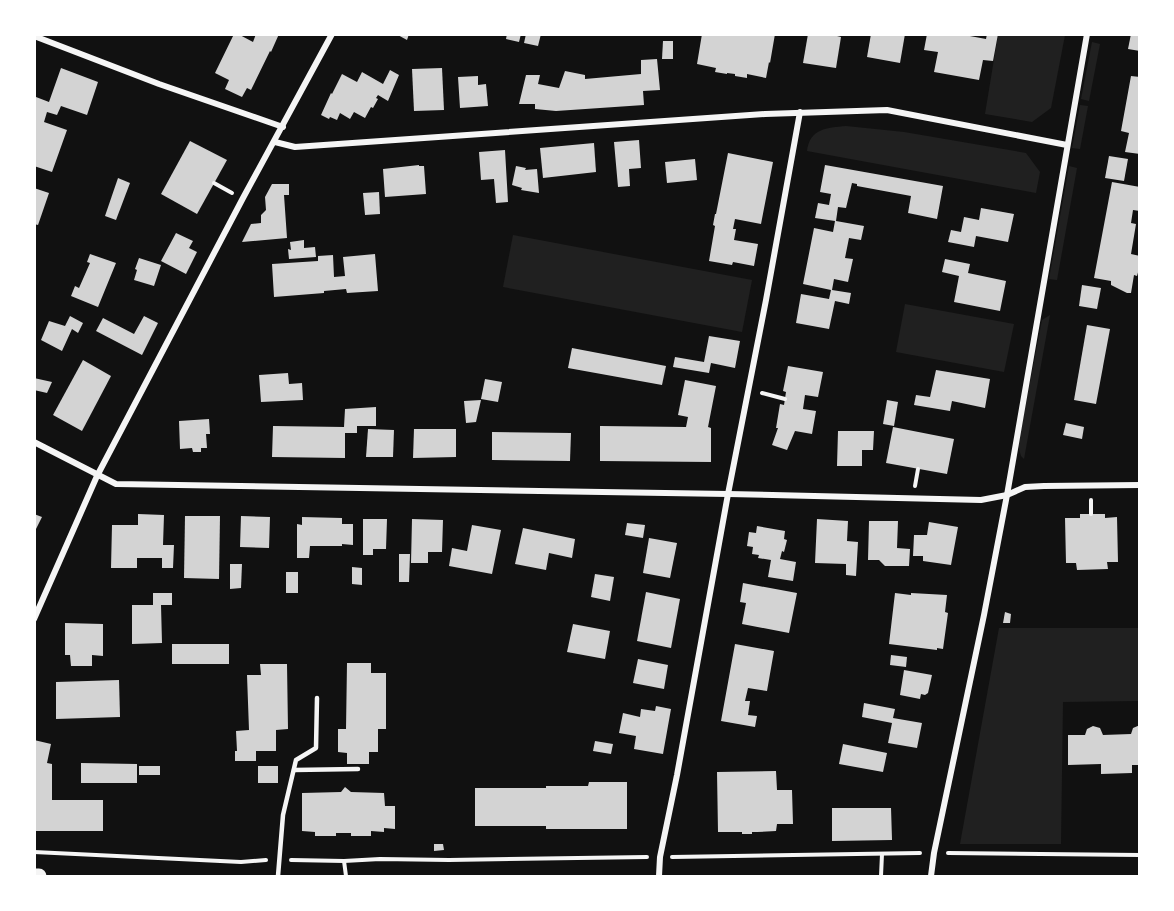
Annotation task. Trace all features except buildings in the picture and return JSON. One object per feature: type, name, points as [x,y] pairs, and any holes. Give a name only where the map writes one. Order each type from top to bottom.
[{"type":"street","points":[[34,619],[98,476],[243,198],[333,34]]},
{"type":"street","points":[[932,876],[934,853],[1007,495],[1087,34]]},
{"type":"street","points":[[34,36],[159,84],[283,127]]},
{"type":"street","points":[[274,142],[295,147],[800,112],[887,110],[1067,145]]},
{"type":"street","points":[[659,876],[660,857],[800,112]]},
{"type":"street","points":[[34,442],[116,484],[981,500],[1007,495],[1025,487],[1140,486]]},
{"type":"lane","points":[[278,876],[283,815],[296,760],[315,748],[317,698]]},
{"type":"lane","points":[[294,770],[358,769]]},
{"type":"path","points":[[748,389],[785,399]]},
{"type":"path","points":[[34,852],[240,862],[278,859],[344,861],[934,853],[1140,855]]},
{"type":"path","points":[[881,876],[882,854]]},
{"type":"path","points":[[344,861],[346,876]]},
{"type":"shaded area","points":[[998,35],[1065,35],[1051,108],[1032,122],[985,114]]},
{"type":"shaded area","points":[[1092,42],[1100,44],[1089,101],[1081,99]]},
{"type":"shaded area","points":[[1080,105],[1088,106],[1080,149],[1072,148]]},
{"type":"shaded area","points":[[846,126],[904,132],[1026,153],[1040,172],[1036,193],[807,151],[812,138],[820,131]]},
{"type":"shaded area","points":[[1069,166],[1077,168],[1057,280],[1049,279]]},
{"type":"shaded area","points":[[513,235],[752,280],[742,332],[503,287]]},
{"type":"shaded area","points":[[905,304],[1014,324],[1004,372],[896,352]]},
{"type":"shaded area","points":[[1050,315],[1024,459],[1018,445],[1042,320]]},
{"type":"shaded area","points":[[999,628],[1139,628],[1139,701],[1063,702],[1061,844],[960,844]]}]
